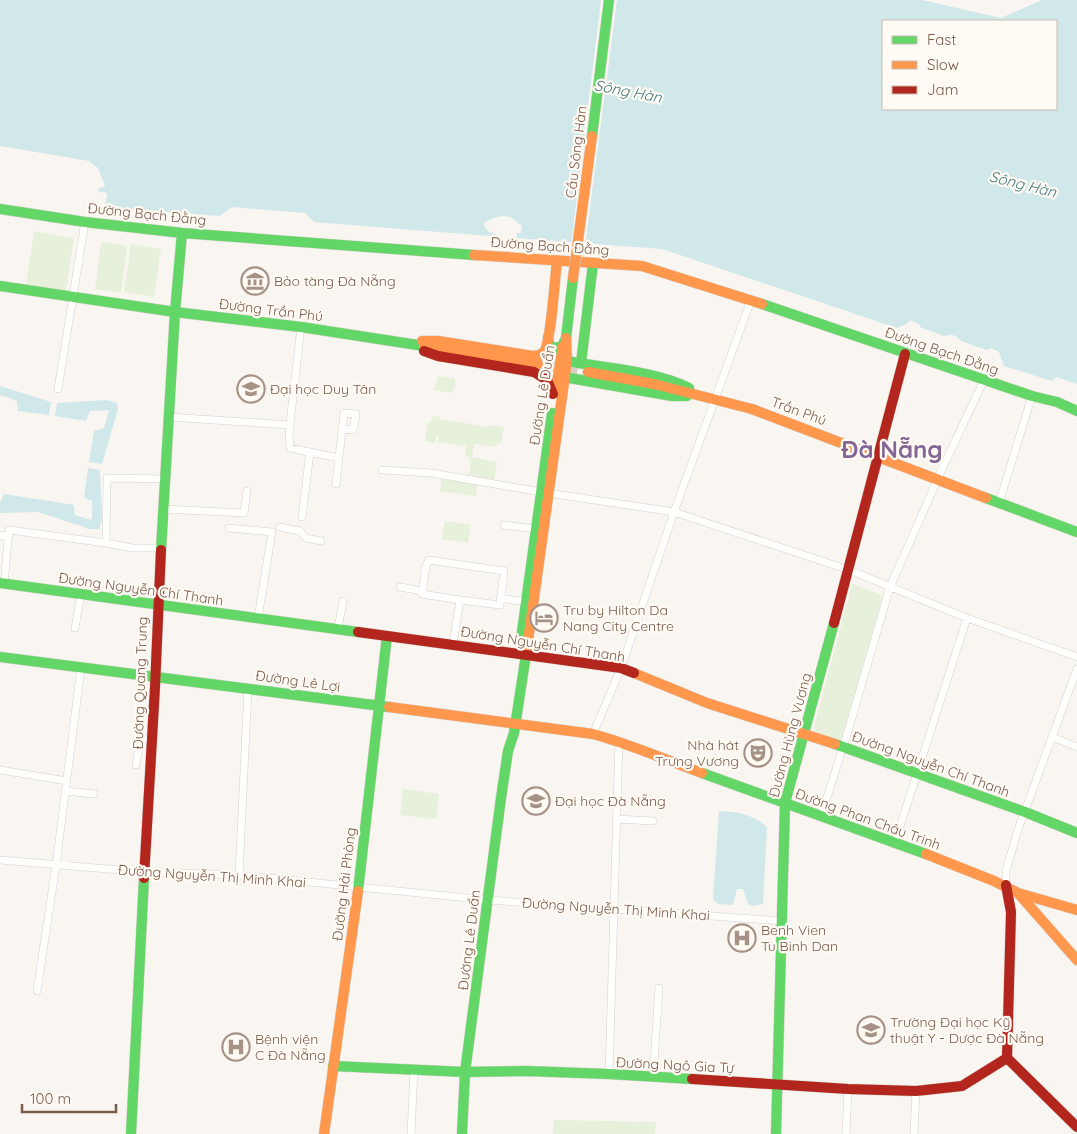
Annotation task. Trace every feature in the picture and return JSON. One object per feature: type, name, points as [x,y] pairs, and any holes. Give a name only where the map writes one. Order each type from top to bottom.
[{"type":"main road","name":"Cầu Sông Hàn","points":[[566,338],[609,0]]},
{"type":"main road","name":"Đường Bạch Đằng","points":[[0,209],[85,222],[182,232],[557,262],[634,265],[651,268],[751,300],[1032,396],[1057,402],[1077,411]]},
{"type":"main road","name":"Đường Quang Trung","points":[[131,1134],[156,676],[157,605],[175,312],[182,232]]},
{"type":"main road","points":[[557,262],[548,341],[551,347],[559,347],[566,338]]},
{"type":"main road","points":[[581,363],[593,264]]},
{"type":"main road","name":"Đường Trần Phú","points":[[0,286],[175,312],[301,327],[538,364]]},
{"type":"main road","points":[[394,342],[438,341],[537,356],[545,349],[549,330]]},
{"type":"main road","name":"Đường Lê Duẩn","points":[[557,397],[567,361],[566,338]]},
{"type":"main road","name":"Đường Lê Duẩn","points":[[462,1134],[465,1072],[557,397],[560,360],[566,338]]},
{"type":"main road","points":[[394,342],[438,356],[543,375],[557,397],[585,376]]},
{"type":"main road","name":"Đường Hùng Vương","points":[[776,1134],[783,921],[784,803],[849,570],[905,354]]},
{"type":"main road","points":[[567,361],[675,381],[703,396]]},
{"type":"main road","name":"Trần Phú","points":[[564,376],[585,376],[654,384],[758,411],[1077,532]]},
{"type":"main road","name":"Đường Lê Duẩn","points":[[522,654],[535,529],[544,493]]},
{"type":"main road","name":"Đường Nguyễn Chí Thanh","points":[[2,584],[621,668],[707,703],[843,747],[1025,812],[1077,833]]},
{"type":"main road","name":"Đường Hải Phòng","points":[[324,1134],[358,888],[387,636]]},
{"type":"main road","name":"Đường Lê Lợi","points":[[0,657],[379,706],[464,714],[512,723],[593,734]]},
{"type":"main road","name":"Đường Phan Châu Trinh","points":[[593,734],[619,741],[638,750],[896,842],[1006,885],[1018,892],[1077,910]]},
{"type":"main road","points":[[1006,885],[1011,912],[1007,1058],[1077,1127]]},
{"type":"main road","points":[[1018,892],[1077,960]]},
{"type":"main road","points":[[1033,910],[1041,898]]},
{"type":"main road","name":"Đường Ngô Gia Tự","points":[[332,1066],[465,1072],[526,1071],[609,1074],[848,1089],[916,1091],[962,1086],[1007,1058]]},
{"type":"street","points":[[58,389],[85,222]]},
{"type":"street","points":[[593,734],[621,668],[674,512],[717,399],[751,300]]},
{"type":"street","points":[[301,327],[290,425],[290,448],[339,458]]},
{"type":"street","points":[[821,816],[890,587],[984,380]]},
{"type":"street","points":[[999,503],[1032,396]]},
{"type":"street","points":[[169,417],[290,425]]},
{"type":"street","points":[[336,484],[342,429]]},
{"type":"street","points":[[302,517],[310,452]]},
{"type":"street","points":[[382,470],[431,473],[544,493],[674,512],[849,570],[967,618],[1077,657]]},
{"type":"street","points":[[106,543],[107,478],[165,479]]},
{"type":"street","points":[[163,509],[244,513],[247,491]]},
{"type":"street","points":[[504,525],[535,529]]},
{"type":"street","points":[[280,527],[300,531],[306,538],[321,541]]},
{"type":"street","points":[[229,528],[272,532],[258,618]]},
{"type":"street","points":[[2,584],[10,530],[132,548],[161,548]]},
{"type":"street","points":[[0,536],[8,537]]},
{"type":"street","points":[[400,588],[460,600],[500,605],[504,571],[429,560],[426,566],[422,592]]},
{"type":"street","points":[[75,628],[81,594]]},
{"type":"street","points":[[500,598],[526,602]]},
{"type":"street","points":[[338,629],[343,600]]},
{"type":"street","points":[[454,644],[460,600]]},
{"type":"street","points":[[896,842],[967,618]]},
{"type":"street","points":[[36,992],[56,865],[80,668]]},
{"type":"street","points":[[1006,885],[1006,870],[1025,812],[1077,669]]},
{"type":"street","points":[[239,875],[248,688]]},
{"type":"street","points":[[1052,737],[1077,747]]},
{"type":"street","points":[[136,765],[140,740],[152,738]]},
{"type":"street","points":[[609,1074],[619,741]]},
{"type":"street","points":[[0,770],[67,781]]},
{"type":"street","points":[[66,791],[94,794]]},
{"type":"street","points":[[616,819],[653,821]]},
{"type":"street","name":"Đường Nguyễn Thị Minh Khai","points":[[0,860],[144,872],[239,875],[488,900],[783,921]]},
{"type":"street","points":[[653,1077],[659,988]]},
{"type":"street","points":[[410,1134],[414,1070]]},
{"type":"street","points":[[846,1134],[848,1089]]},
{"type":"street","points":[[914,1134],[916,1091]]},
{"type":"green space","points":[[34,231],[74,238],[66,291],[26,285]]},
{"type":"green space","points":[[101,242],[127,246],[121,293],[95,289]]},
{"type":"green space","points":[[131,244],[161,249],[154,297],[124,292]]},
{"type":"green space","points":[[438,376],[455,379],[452,393],[434,390]]},
{"type":"green space","points":[[432,416],[488,427],[489,425],[504,427],[501,443],[497,443],[496,447],[474,444],[472,457],[497,462],[494,480],[469,475],[471,462],[469,461],[470,457],[465,456],[467,444],[464,446],[438,442],[439,437],[436,437],[435,443],[425,441],[428,422],[431,422]]},
{"type":"green space","points":[[442,478],[478,483],[476,496],[440,491]]},
{"type":"green space","points":[[445,521],[471,525],[468,543],[442,539]]},
{"type":"green space","points":[[852,584],[880,594],[882,599],[841,741],[815,731],[814,727]]},
{"type":"green space","points":[[403,789],[439,794],[436,819],[400,815]]},
{"type":"green space","points":[[554,1120],[656,1122],[655,1134],[553,1134]]},
{"type":"water","name":"Sông Hàn","points":[[0,0],[922,0],[1001,18],[1042,0],[1077,0],[1077,384],[1056,377],[1052,381],[1004,366],[999,352],[991,348],[987,350],[961,341],[958,337],[944,336],[920,327],[919,324],[910,320],[908,323],[897,328],[662,249],[516,238],[517,233],[521,233],[522,225],[507,216],[490,219],[483,224],[488,231],[502,237],[314,222],[305,213],[232,207],[220,216],[105,207],[107,193],[99,192],[98,189],[105,186],[98,168],[89,161],[0,146]]},
{"type":"water","points":[[0,386],[51,402],[49,415],[18,411],[17,401],[0,395]]},
{"type":"water","points":[[106,400],[117,403],[117,413],[102,464],[89,462],[94,431],[104,428],[109,410],[90,411],[86,421],[55,416],[57,403]]},
{"type":"water","points":[[88,468],[100,470],[102,520],[99,529],[90,529],[38,512],[0,513],[0,503],[4,494],[74,505],[75,515],[92,520],[92,501],[84,498]]},
{"type":"water","points":[[719,811],[732,812],[756,819],[767,827],[763,904],[752,906],[748,904],[743,889],[737,889],[733,905],[718,904],[713,899]]},
{"type":"pier","points":[[601,0],[617,0],[585,246],[571,245]]},
{"type":"tunnel","points":[[538,364],[588,372]]},
{"type":"traffic: fast","points":[[592,136],[609,0]]},
{"type":"traffic: fast","points":[[0,209],[85,222],[182,233],[474,255]]},
{"type":"traffic: fast","points":[[161,550],[175,312],[182,233]]},
{"type":"traffic: fast","points":[[581,363],[593,264]]},
{"type":"traffic: fast","points":[[548,337],[549,345],[556,348],[562,346],[566,338],[573,278]]},
{"type":"traffic: fast","points":[[0,286],[175,312],[301,327],[424,346]]},
{"type":"traffic: fast","points":[[762,304],[1032,396],[1057,402],[1077,411]]},
{"type":"traffic: fast","points":[[567,361],[645,374],[689,388]]},
{"type":"traffic: fast","points":[[564,377],[672,396],[687,396]]},
{"type":"traffic: fast","points":[[521,639],[552,413]]},
{"type":"traffic: fast","points":[[986,498],[1077,532]]},
{"type":"traffic: fast","points":[[0,583],[358,632]]},
{"type":"traffic: fast","points":[[776,1134],[785,803],[834,623]]},
{"type":"traffic: fast","points":[[358,891],[387,636]]},
{"type":"traffic: fast","points":[[462,1134],[465,1072],[501,798],[508,751],[514,733],[527,648]]},
{"type":"traffic: fast","points":[[0,657],[389,707]]},
{"type":"traffic: fast","points":[[835,744],[1025,812],[1077,833]]},
{"type":"traffic: fast","points":[[702,773],[926,854]]},
{"type":"traffic: fast","points":[[131,1134],[144,878]]},
{"type":"traffic: fast","points":[[333,1066],[465,1072],[526,1071],[609,1074],[692,1079]]},
{"type":"traffic: slow","points":[[573,278],[592,136]]},
{"type":"traffic: slow","points":[[474,255],[642,266],[762,304]]},
{"type":"traffic: slow","points":[[422,341],[438,341],[533,356],[542,354],[549,336],[557,261]]},
{"type":"traffic: slow","points":[[527,648],[567,361],[566,338]]},
{"type":"traffic: slow","points":[[424,346],[538,364]]},
{"type":"traffic: slow","points":[[555,393],[563,346]]},
{"type":"traffic: slow","points":[[588,372],[654,384],[752,409],[986,498]]},
{"type":"traffic: slow","points":[[634,673],[707,703],[835,744]]},
{"type":"traffic: slow","points":[[389,707],[593,734],[634,747],[702,773]]},
{"type":"traffic: slow","points":[[926,854],[994,881],[1018,893],[1077,910]]},
{"type":"traffic: slow","points":[[324,1134],[358,891]]},
{"type":"traffic: slow","points":[[1018,893],[1077,960]]},
{"type":"traffic: jam","points":[[424,351],[438,356],[534,372],[547,380],[553,394]]},
{"type":"traffic: jam","points":[[834,623],[905,354]]},
{"type":"traffic: jam","points":[[144,878],[161,550]]},
{"type":"traffic: jam","points":[[358,632],[621,668],[634,673]]},
{"type":"traffic: jam","points":[[1006,885],[1011,912],[1007,1058],[1077,1127]]},
{"type":"traffic: jam","points":[[692,1079],[848,1089],[916,1091],[962,1086],[1007,1058]]},
{"type":"place","name":"Bảo tàng Đà Nẵng","points":[[255,281]]},
{"type":"place","name":"Đại học Duy Tân","points":[[251,389]]},
{"type":"place","name":"Tru by Hilton Da Nang City Centre","points":[[544,618]]},
{"type":"place","name":"Nhà hát Trưng Vương","points":[[758,753]]},
{"type":"place","name":"Đại học Đà Nẵng","points":[[536,801]]},
{"type":"place","name":"Benh Vien Tu Binh Dan","points":[[742,938]]},
{"type":"place","name":"Trường Đại học Kỹ thuật Y - Dược Đà Nẵng","points":[[871,1030]]},
{"type":"place","name":"Bệnh viện C Đà Nẵng","points":[[236,1047]]},
{"type":"district","name":"Đà Nẵng","points":[[892,449]]}]
